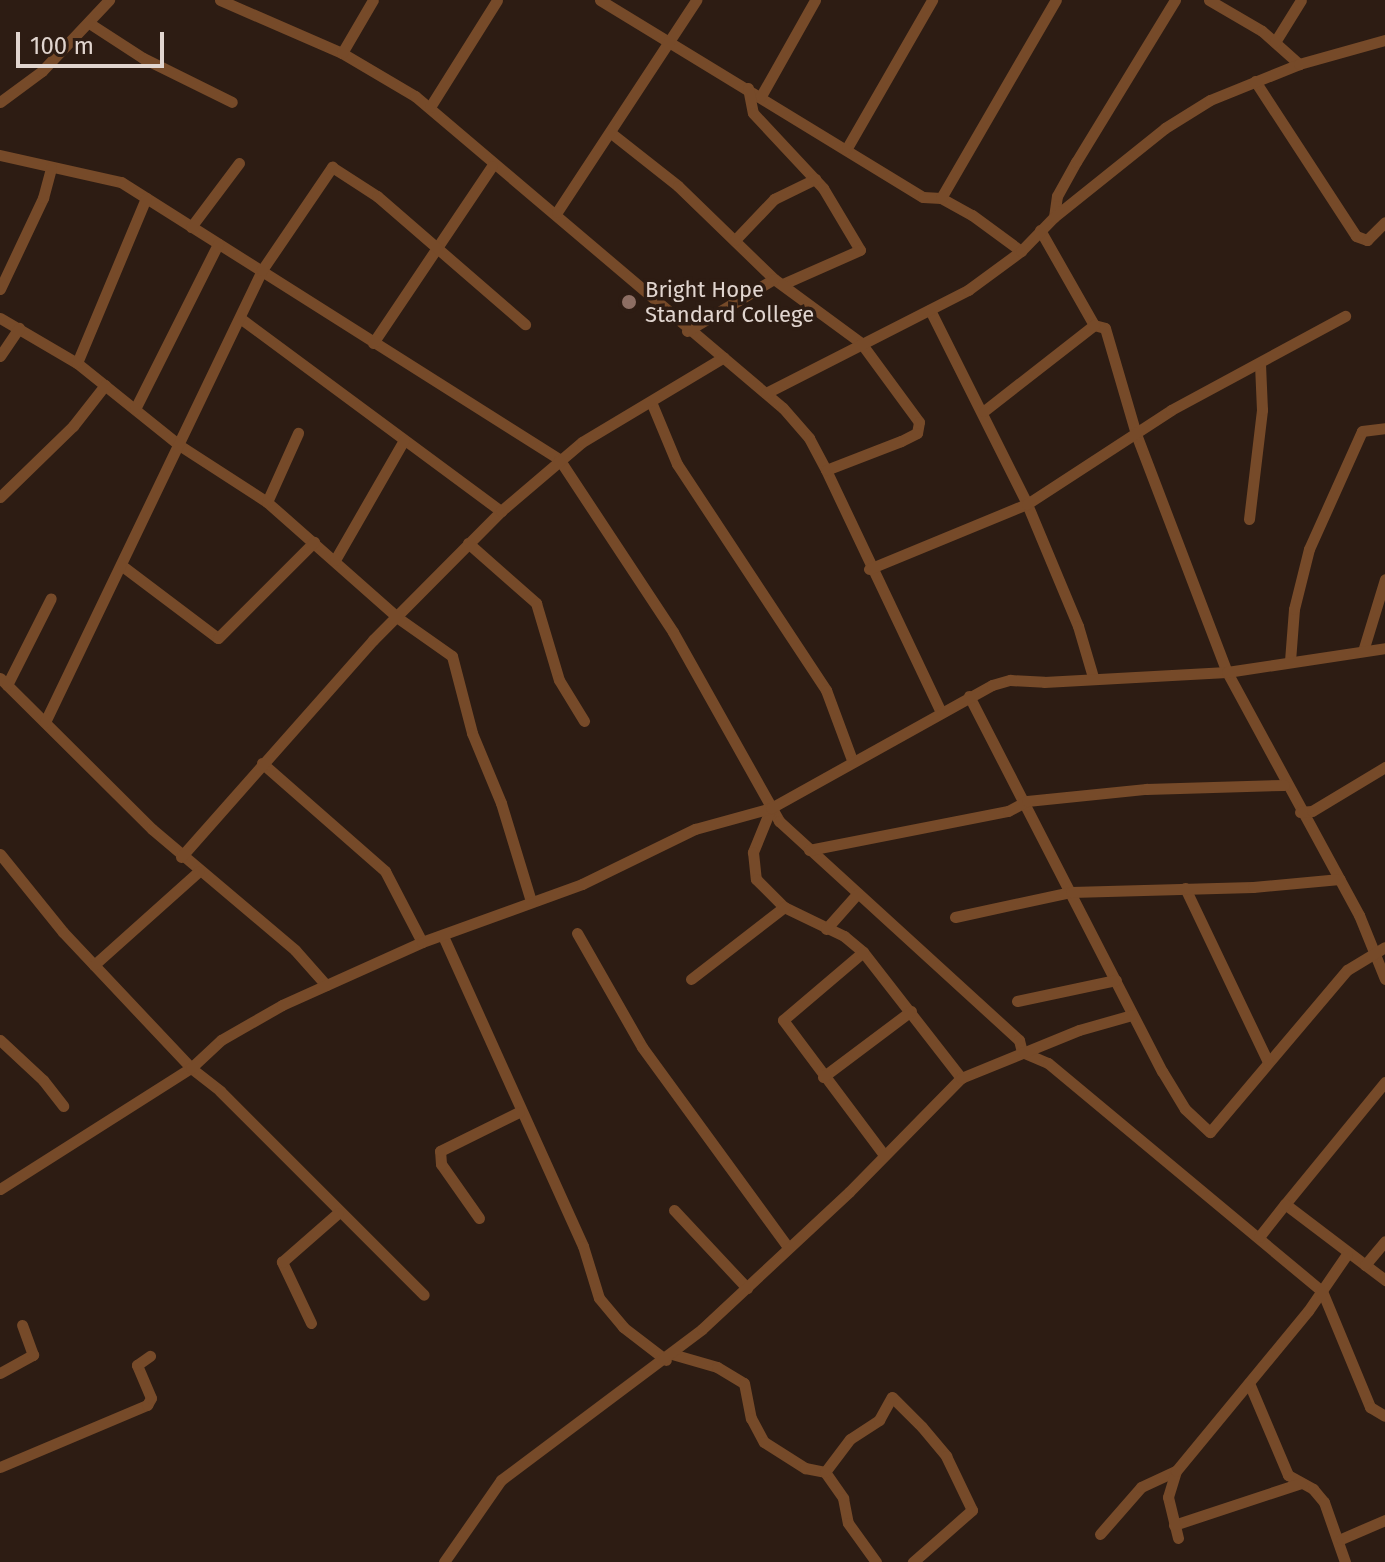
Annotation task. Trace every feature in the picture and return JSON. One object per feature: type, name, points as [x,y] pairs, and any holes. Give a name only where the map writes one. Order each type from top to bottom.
[{"type":"street","points":[[0,102],[42,71],[109,0]]},
{"type":"street","points":[[220,0],[342,53],[430,107],[492,166],[557,212],[687,331],[766,393],[809,438],[869,569],[940,710]]},
{"type":"street","points":[[342,53],[373,0]]},
{"type":"street","points":[[430,107],[497,0]]},
{"type":"street","points":[[600,0],[923,197],[941,198],[992,227],[1021,251]]},
{"type":"street","points":[[557,212],[696,0]]},
{"type":"street","points":[[761,96],[815,0]]},
{"type":"street","points":[[847,148],[932,0]]},
{"type":"street","points":[[941,198],[1056,0]]},
{"type":"street","points":[[1054,217],[1070,174],[1175,0]]},
{"type":"street","points":[[1209,0],[1275,42],[1299,64]]},
{"type":"street","points":[[1275,42],[1301,0]]},
{"type":"street","points":[[89,23],[143,58],[232,102]]},
{"type":"street","points":[[766,393],[930,310],[1021,251],[1054,217],[1165,128],[1210,100],[1299,64],[1385,40]]},
{"type":"street","points":[[1255,81],[1356,236],[1367,240],[1385,222]]},
{"type":"street","points":[[687,331],[779,282],[860,250],[815,179],[753,113],[748,88]]},
{"type":"street","points":[[611,133],[740,237],[750,253],[779,282],[861,343],[919,422],[917,433],[826,470]]},
{"type":"street","points":[[0,155],[51,168],[106,175],[559,459],[673,632],[771,808],[809,850],[1019,1040],[1022,1052]]},
{"type":"street","points":[[191,227],[239,163]]},
{"type":"street","points":[[373,343],[438,251],[492,166]]},
{"type":"street","points":[[45,722],[262,270],[332,167],[377,196],[525,324]]},
{"type":"street","points":[[0,289],[43,198],[51,168]]},
{"type":"street","points":[[740,237],[774,199],[815,179]]},
{"type":"street","points":[[77,363],[146,198]]},
{"type":"street","points":[[1040,230],[1094,325]]},
{"type":"street","points":[[135,409],[218,244]]},
{"type":"street","points":[[930,310],[984,411],[1027,504],[1078,626],[1093,677]]},
{"type":"street","points":[[869,569],[1027,504],[1136,434],[1345,316]]},
{"type":"street","points":[[0,318],[77,363],[179,445],[267,502],[398,618],[452,656],[472,733],[501,803],[531,901]]},
{"type":"street","points":[[240,318],[501,511]]},
{"type":"street","points":[[984,411],[1094,325],[1102,325],[1136,434],[1227,672],[1284,785],[1306,815],[1340,879],[1385,979]]},
{"type":"street","points":[[0,356],[19,328]]},
{"type":"street","points":[[181,857],[262,763],[501,511],[559,459],[724,357]]},
{"type":"street","points":[[1249,519],[1262,410],[1256,369]]},
{"type":"street","points":[[0,497],[73,426],[105,385]]},
{"type":"street","points":[[652,404],[677,464],[826,690],[852,760]]},
{"type":"street","points":[[1290,661],[1294,609],[1309,549],[1362,431],[1385,428]]},
{"type":"street","points":[[267,502],[298,433]]},
{"type":"street","points":[[335,560],[404,440]]},
{"type":"street","points":[[121,565],[218,638],[314,542]]},
{"type":"street","points":[[468,543],[536,603],[559,680],[584,721]]},
{"type":"street","points":[[1363,651],[1385,579]]},
{"type":"street","points":[[51,598],[4,682],[181,857],[295,950],[326,985]]},
{"type":"street","points":[[0,1189],[191,1068],[221,1040],[326,985],[422,942],[582,884],[695,829],[771,808],[969,696],[1010,680],[1227,672],[1385,648]]},
{"type":"street","points":[[969,696],[1027,801],[1132,1015],[1179,1100],[1210,1132],[1347,970],[1385,947]]},
{"type":"street","points":[[262,763],[385,871],[422,942]]},
{"type":"street","points":[[1306,815],[1385,767]]},
{"type":"street","points":[[809,850],[1008,811],[1027,801],[1146,789],[1284,785]]},
{"type":"street","points":[[771,808],[751,864],[767,893],[784,907],[863,952],[961,1078]]},
{"type":"street","points":[[0,854],[94,965],[191,1068],[220,1091],[338,1213],[424,1295]]},
{"type":"street","points":[[94,965],[198,872]]},
{"type":"street","points":[[955,917],[1071,892],[1340,879]]},
{"type":"street","points":[[1185,888],[1268,1062]]},
{"type":"street","points":[[826,929],[857,894]]},
{"type":"street","points":[[691,979],[784,907]]},
{"type":"street","points":[[577,933],[642,1047],[788,1247]]},
{"type":"street","points":[[443,936],[519,1112],[583,1246],[599,1298],[623,1327],[669,1357],[717,1367],[744,1383],[751,1418],[764,1442],[805,1468],[825,1472],[843,1498],[848,1523],[876,1562]]},
{"type":"street","points":[[863,952],[783,1020],[884,1155]]},
{"type":"street","points":[[1017,1001],[1116,980]]},
{"type":"street","points":[[823,1077],[911,1011]]},
{"type":"street","points":[[444,1562],[501,1480],[669,1357],[747,1288],[961,1078],[1022,1052],[1132,1015]]},
{"type":"street","points":[[0,1040],[43,1080],[63,1106]]},
{"type":"street","points":[[1022,1052],[1048,1063],[1322,1291],[1370,1407],[1385,1416]]},
{"type":"street","points":[[1259,1237],[1385,1082]]},
{"type":"street","points":[[479,1218],[441,1164],[440,1151],[519,1112]]},
{"type":"street","points":[[1285,1204],[1385,1280]]},
{"type":"street","points":[[674,1210],[747,1288]]},
{"type":"street","points":[[311,1323],[282,1262],[338,1213]]},
{"type":"street","points":[[1365,1265],[1385,1241]]},
{"type":"street","points":[[1178,1538],[1168,1497],[1176,1471],[1322,1291],[1347,1254]]},
{"type":"street","points":[[0,1373],[33,1355],[22,1325]]},
{"type":"street","points":[[0,1467],[147,1405],[151,1398],[137,1365],[150,1356]]},
{"type":"street","points":[[1249,1383],[1288,1475],[1324,1502],[1341,1539],[1345,1562]]},
{"type":"street","points":[[825,1472],[850,1439],[879,1420],[892,1397],[912,1417],[946,1456],[972,1510],[913,1562]]},
{"type":"street","points":[[1100,1534],[1141,1487],[1176,1471]]},
{"type":"street","points":[[1174,1525],[1301,1483]]},
{"type":"street","points":[[1341,1539],[1385,1520]]},
{"type":"place","name":"Bright Hope Standard College","points":[[629,302]]}]
